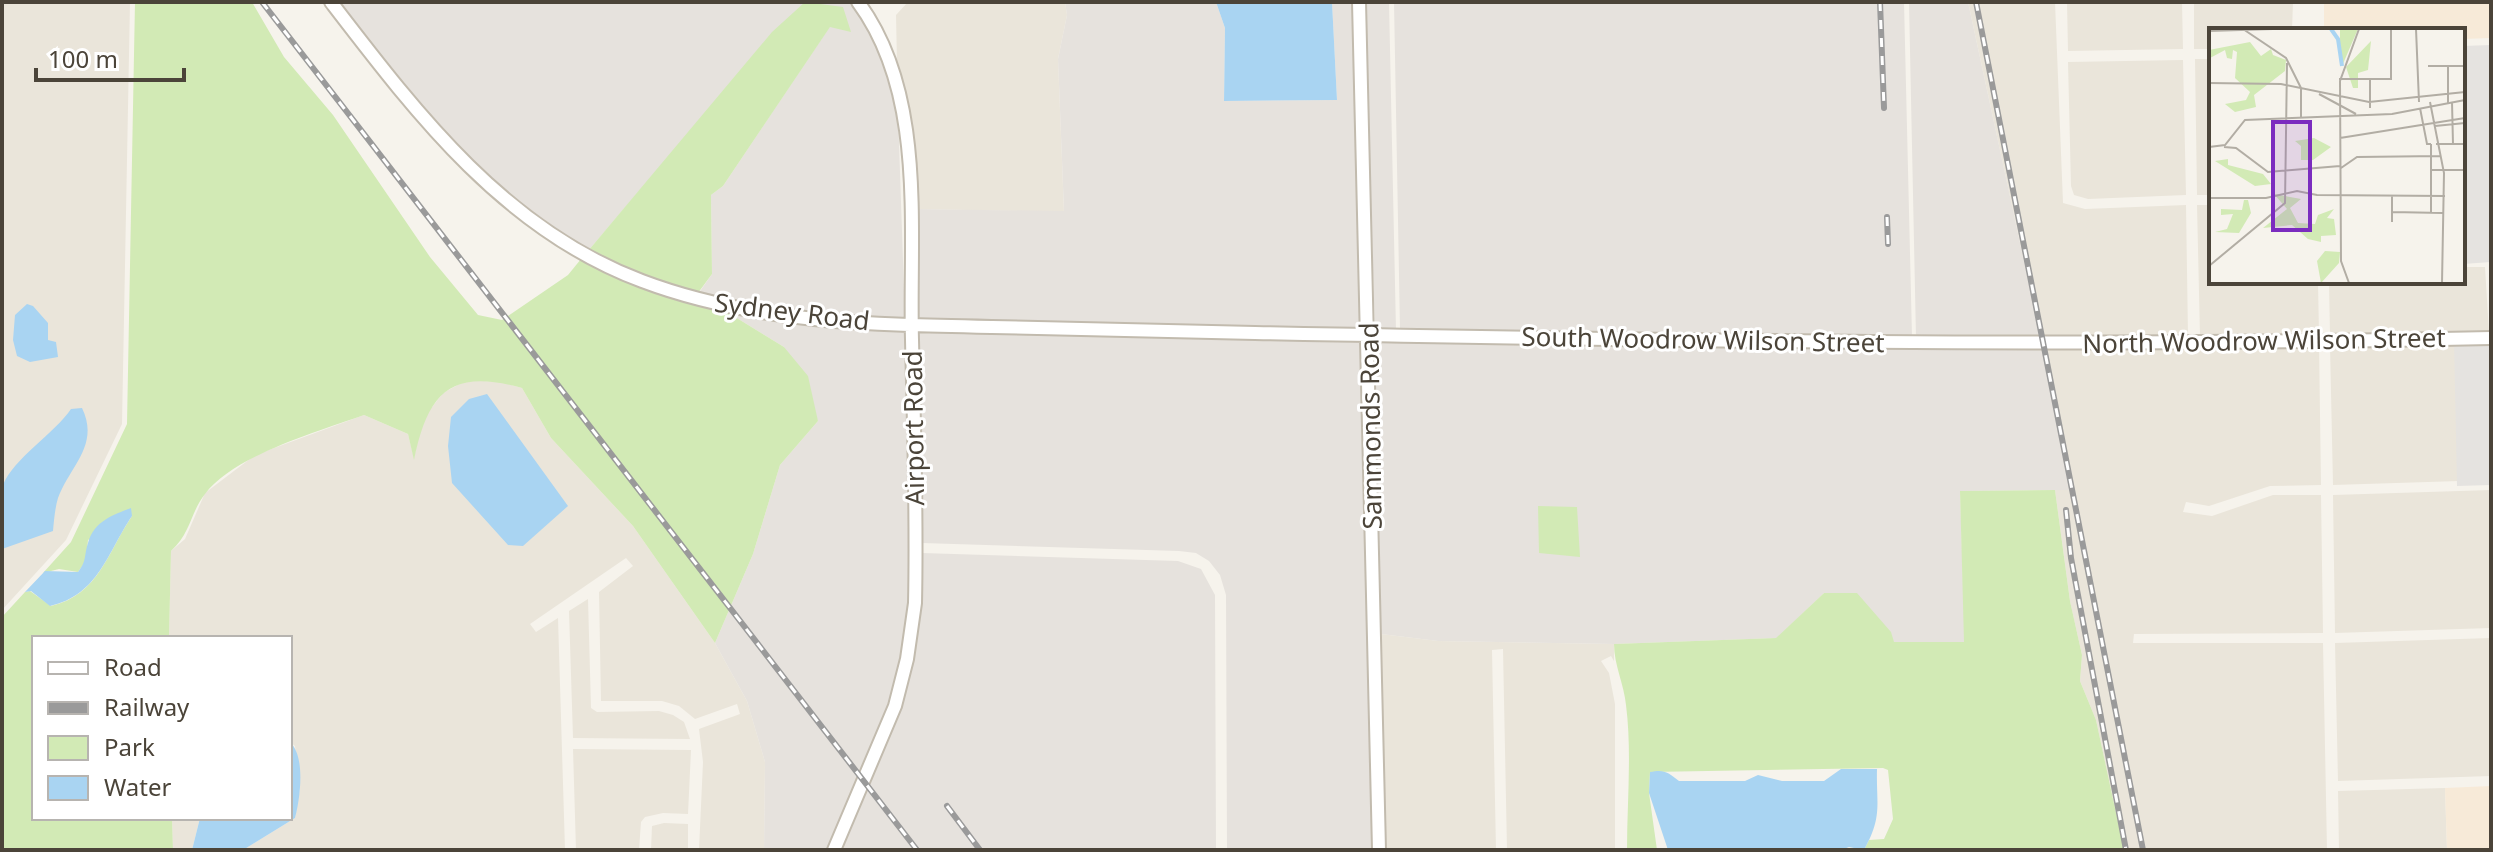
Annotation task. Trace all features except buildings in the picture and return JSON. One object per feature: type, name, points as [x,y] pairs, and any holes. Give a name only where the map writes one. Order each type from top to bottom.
[{"type":"street","name":"Sydney Road","points":[[331,2],[446,145],[503,198],[586,255],[651,284],[749,312],[911,325],[1369,335]]},
{"type":"street","name":"Airport Road","points":[[834,850],[895,706],[915,603],[917,548],[909,185],[903,112],[891,63],[873,23],[858,2]]},
{"type":"street","name":"Sammonds Road","points":[[1359,2],[1379,850]]},
{"type":"street","name":"South Woodrow Wilson Street","points":[[1369,335],[2037,345]]},
{"type":"street","name":"North Woodrow Wilson Street","points":[[2037,345],[2491,338]]},
{"type":"shaded area","points":[[2,2],[130,2],[122,424],[66,540],[2,610]]},
{"type":"shaded area","points":[[338,2],[851,2],[868,26],[886,64],[898,113],[905,320],[750,306],[698,294],[712,274],[711,195],[723,186],[843,7],[639,191],[588,251],[496,185],[450,141]]},
{"type":"shaded area","points":[[908,2],[1065,2],[1067,15],[1058,59],[1064,212],[915,209],[909,112],[897,63],[896,15]]},
{"type":"shaded area","points":[[1065,2],[1216,2],[1225,28],[1224,101],[1337,100],[1332,2],[1353,2],[1363,330],[917,321],[915,209],[1064,211],[1058,59],[1067,15]]},
{"type":"shaded area","points":[[1364,2],[1389,2],[1396,331],[1375,330]]},
{"type":"shaded area","points":[[1394,2],[1904,2],[1912,337],[1400,329]]},
{"type":"shaded area","points":[[1909,2],[1968,2],[2041,340],[1916,338]]},
{"type":"shaded area","points":[[1968,2],[2055,2],[2063,203],[2085,209],[2186,205],[2188,336],[2041,340]]},
{"type":"shaded area","points":[[2067,2],[2182,2],[2183,49],[2068,51]]},
{"type":"shaded area","points":[[2194,2],[2293,2],[2292,28],[2209,28],[2209,49],[2194,49]]},
{"type":"shaded area","points":[[2324,2],[2491,2],[2491,38],[2465,39],[2465,28],[2324,28]]},
{"type":"shaded area","points":[[2491,45],[2491,262],[2465,264],[2465,46]]},
{"type":"shaded area","points":[[2195,59],[2209,59],[2209,195],[2197,195]]},
{"type":"shaded area","points":[[2183,60],[2186,195],[2088,199],[2074,195],[2071,186],[2068,62]]},
{"type":"shaded area","points":[[2197,205],[2209,205],[2209,284],[2318,284],[2319,335],[2200,336]]},
{"type":"shaded area","points":[[2465,267],[2485,267],[2489,333],[2330,335],[2329,284],[2465,284]]},
{"type":"shaded area","points":[[727,312],[809,323],[906,330],[911,548],[910,603],[902,658],[889,705],[828,850],[764,850],[765,762],[747,701],[715,643],[753,554],[780,465],[818,421],[784,347]]},
{"type":"shaded area","points":[[917,331],[1364,340],[1373,850],[1227,850],[1226,595],[1220,575],[1209,561],[1196,553],[1179,551],[922,543]]},
{"type":"shaded area","points":[[2491,338],[2491,485],[2457,486],[2454,339]]},
{"type":"shaded area","points":[[1375,340],[2043,350],[2071,490],[1960,491],[1965,642],[1893,642],[1824,593],[1777,638],[1614,644],[1438,641],[1381,634]]},
{"type":"shaded area","points":[[2489,343],[2491,480],[2333,485],[2330,345]]},
{"type":"shaded area","points":[[2319,345],[2321,485],[2270,486],[2209,506],[2186,502],[2183,512],[2212,516],[2273,495],[2321,495],[2323,633],[2134,634],[2133,643],[2323,643],[2327,850],[2124,850],[2096,720],[2080,681],[2082,655],[2070,601],[2055,490],[2071,490],[2043,350]]},
{"type":"shaded area","points":[[467,380],[501,382],[522,388],[551,438],[633,526],[715,643],[747,701],[765,762],[764,850],[699,850],[703,762],[699,729],[740,714],[737,704],[695,719],[679,706],[662,701],[601,701],[599,592],[633,566],[626,558],[530,624],[536,632],[558,618],[565,850],[243,850],[295,818],[300,789],[295,746],[292,744],[292,636],[169,636],[171,551],[185,539],[205,493],[255,455],[364,415],[408,434],[414,458],[422,420],[443,393]]},
{"type":"shaded area","points":[[2491,490],[2491,628],[2335,633],[2333,495]]},
{"type":"shaded area","points":[[922,553],[1178,561],[1201,569],[1215,595],[1216,850],[840,850],[900,708],[913,659],[921,604]]},
{"type":"shaded area","points":[[588,599],[591,708],[597,712],[659,711],[673,715],[684,722],[690,739],[573,738],[569,611]]},
{"type":"shaded area","points":[[1381,634],[1438,641],[1614,644],[1614,661],[1611,656],[1601,661],[1609,673],[1615,704],[1615,850],[1507,850],[1503,649],[1492,650],[1496,850],[1385,850]]},
{"type":"shaded area","points":[[2491,638],[2491,776],[2338,781],[2335,643]]},
{"type":"shaded area","points":[[573,749],[691,750],[688,814],[663,813],[645,817],[641,822],[639,850],[576,850]]},
{"type":"shaded area","points":[[2491,786],[2491,850],[2447,850],[2445,788]]},
{"type":"shaded area","points":[[2445,788],[2447,850],[2339,850],[2338,791]]},
{"type":"shaded area","points":[[172,820],[200,820],[192,850],[173,850]]},
{"type":"shaded area","points":[[688,824],[688,850],[651,850],[652,826]]},
{"type":"green space","points":[[135,2],[252,2],[284,57],[333,115],[430,257],[478,315],[502,320],[568,275],[581,259],[634,284],[727,312],[784,347],[808,376],[818,421],[780,465],[753,554],[715,643],[633,526],[551,438],[522,388],[477,381],[460,384],[447,391],[427,417],[414,460],[408,434],[364,415],[256,456],[218,480],[205,494],[183,537],[171,551],[169,636],[32,636],[32,820],[172,820],[173,850],[2,850],[2,617],[25,592],[30,591],[51,606],[67,600],[81,592],[100,570],[132,516],[88,540],[86,561],[78,572],[59,569],[43,573],[71,542],[127,424]]},
{"type":"green space","points":[[805,2],[843,7],[851,32],[830,27],[723,186],[711,195],[712,274],[698,293],[639,275],[588,251],[772,32]]},
{"type":"green space","points":[[2055,490],[2070,601],[2082,655],[2080,681],[2096,720],[2124,850],[1864,850],[1869,840],[1884,839],[1893,819],[1888,770],[1883,768],[1650,772],[1649,793],[1657,850],[1627,850],[1628,723],[1614,644],[1776,638],[1824,593],[1857,593],[1891,632],[1894,642],[1964,642],[1960,491]]},
{"type":"green space","points":[[1538,506],[1577,507],[1580,557],[1539,553]]},
{"type":"water","points":[[1216,2],[1332,2],[1337,100],[1224,101],[1225,28]]},
{"type":"water","points":[[27,304],[33,306],[48,323],[48,340],[56,342],[58,357],[30,362],[17,356],[13,340],[15,315]]},
{"type":"water","points":[[487,394],[568,506],[523,546],[508,545],[452,483],[448,446],[451,417],[469,399]]},
{"type":"water","points":[[82,408],[88,433],[81,455],[58,498],[53,531],[2,549],[2,492],[8,475],[71,409]]},
{"type":"water","points":[[131,508],[132,516],[108,557],[80,592],[50,606],[31,591],[25,592],[45,571],[78,572],[95,529],[105,520]]},
{"type":"water","points":[[292,745],[300,768],[295,818],[292,820]]},
{"type":"water","points":[[1841,769],[1877,769],[1876,819],[1864,850],[1849,847],[1841,850],[1668,850],[1649,793],[1650,772],[1655,771],[1666,772],[1679,781],[1745,781],[1758,775],[1782,781],[1824,781]]},
{"type":"water","points":[[200,820],[292,820],[243,850],[192,850]]},
{"type":"railway","points":[[262,2],[917,850]]},
{"type":"railway","points":[[1880,2],[1884,108]]},
{"type":"railway","points":[[1976,2],[2143,850]]},
{"type":"railway","points":[[1887,217],[1888,244]]},
{"type":"railway","points":[[2066,510],[2071,558],[2126,850]]},
{"type":"railway","points":[[947,806],[980,850]]}]
